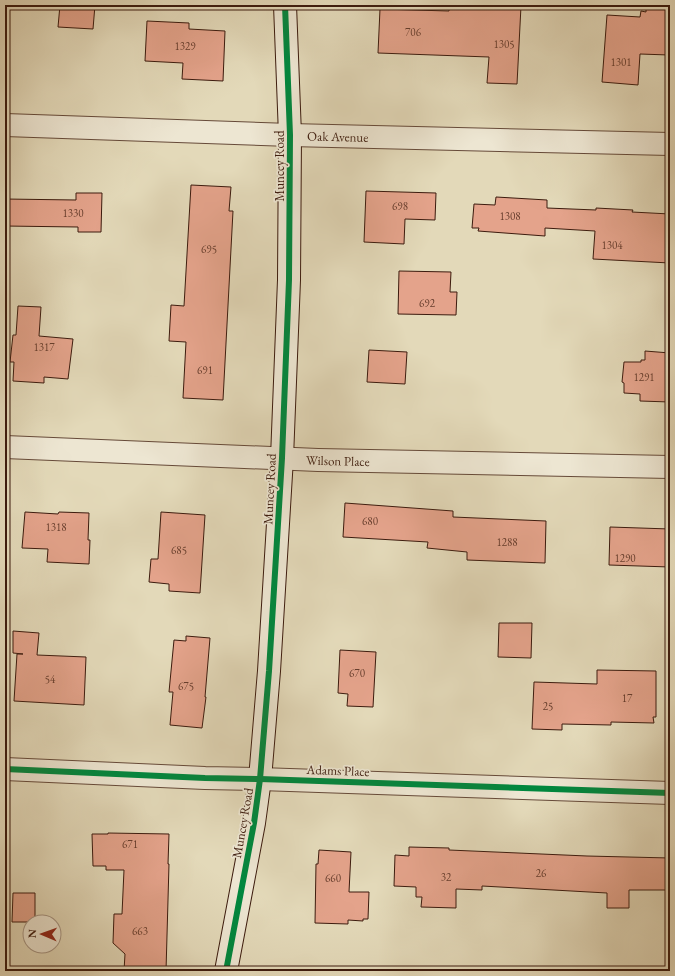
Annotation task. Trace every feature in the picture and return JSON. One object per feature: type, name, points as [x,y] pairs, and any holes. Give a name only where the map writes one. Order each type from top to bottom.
[{"type":"street","name":"Muncey Road","points":[[226,971],[254,823],[260,779],[269,672],[282,458],[290,280],[290,135],[285,5]]},
{"type":"street","name":"Oak Avenue","points":[[5,125],[290,135],[670,144]]},
{"type":"street","name":"Wilson Place","points":[[5,447],[282,458],[670,467]]},
{"type":"street","name":"Adams Place","points":[[5,769],[205,778],[670,793]]},
{"type":"building","points":[[60,5],[95,5],[93,29],[58,27]]},
{"type":"building","points":[[449,5],[521,6],[517,84],[487,83],[489,57],[378,53],[380,9],[449,11]]},
{"type":"building","points":[[646,5],[670,5],[669,55],[640,54],[638,85],[602,82],[607,15],[640,17],[641,11],[646,12]]},
{"type":"building","points":[[147,21],[189,23],[189,29],[225,31],[223,81],[182,79],[183,63],[145,61]]},
{"type":"building","points":[[191,185],[231,187],[229,211],[233,211],[223,400],[183,398],[186,342],[169,341],[171,305],[184,306]]},
{"type":"building","points":[[366,191],[436,193],[435,220],[405,219],[404,244],[364,242]]},
{"type":"building","points":[[76,193],[102,193],[101,232],[78,232],[78,227],[5,226],[5,199],[76,200]]},
{"type":"building","points":[[496,197],[547,200],[547,208],[596,210],[596,208],[670,214],[670,263],[593,259],[595,231],[545,228],[545,236],[478,231],[479,228],[472,228],[474,204],[495,205]]},
{"type":"building","points":[[399,271],[451,272],[450,292],[457,292],[456,315],[398,314]]},
{"type":"building","points":[[18,306],[41,307],[39,336],[73,339],[68,379],[44,377],[44,383],[13,381],[14,362],[10,362],[13,335],[16,335]]},
{"type":"building","points":[[369,350],[407,352],[405,384],[367,382]]},
{"type":"building","points":[[645,351],[670,353],[670,402],[640,401],[640,394],[624,393],[624,383],[622,382],[624,362],[641,362],[641,360],[645,360]]},
{"type":"building","points":[[345,503],[453,511],[453,517],[546,521],[545,563],[467,560],[467,552],[427,548],[428,542],[343,537]]},
{"type":"building","points":[[25,512],[58,514],[59,512],[89,513],[89,564],[47,562],[48,549],[22,548]]},
{"type":"building","points":[[161,512],[205,515],[200,593],[169,591],[169,584],[149,582],[151,559],[158,559]]},
{"type":"building","points":[[610,527],[670,529],[670,567],[609,565]]},
{"type":"building","points":[[499,623],[532,623],[531,658],[498,657]]},
{"type":"building","points":[[13,631],[39,633],[37,655],[86,657],[84,705],[14,701],[17,654],[23,654],[13,653]]},
{"type":"building","points":[[186,636],[210,638],[206,697],[202,728],[170,725],[173,692],[169,692],[174,640],[186,641]]},
{"type":"building","points":[[340,650],[376,652],[373,707],[347,706],[348,694],[338,693]]},
{"type":"building","points":[[597,670],[656,671],[656,717],[653,717],[654,723],[611,722],[611,725],[562,724],[562,730],[532,729],[534,682],[597,684]]},
{"type":"building","points":[[92,834],[169,834],[166,971],[124,971],[125,954],[113,943],[114,914],[122,914],[124,870],[106,870],[106,866],[93,866]]},
{"type":"building","points":[[409,847],[587,856],[670,858],[670,890],[629,890],[629,908],[607,908],[607,893],[482,886],[482,890],[456,889],[456,908],[421,907],[422,897],[416,897],[416,887],[394,886],[395,855],[409,856]]},
{"type":"building","points":[[319,850],[351,852],[349,892],[369,892],[368,919],[363,919],[363,921],[348,920],[348,924],[315,923],[316,864],[318,864]]},
{"type":"building","points":[[13,893],[35,893],[35,914],[22,914],[22,922],[12,922]]},
{"type":"cycle path","points":[[226,971],[254,823],[260,779],[269,671],[282,458],[289,280],[290,135],[285,5]]},
{"type":"cycle path","points":[[5,769],[205,778],[670,793]]}]
